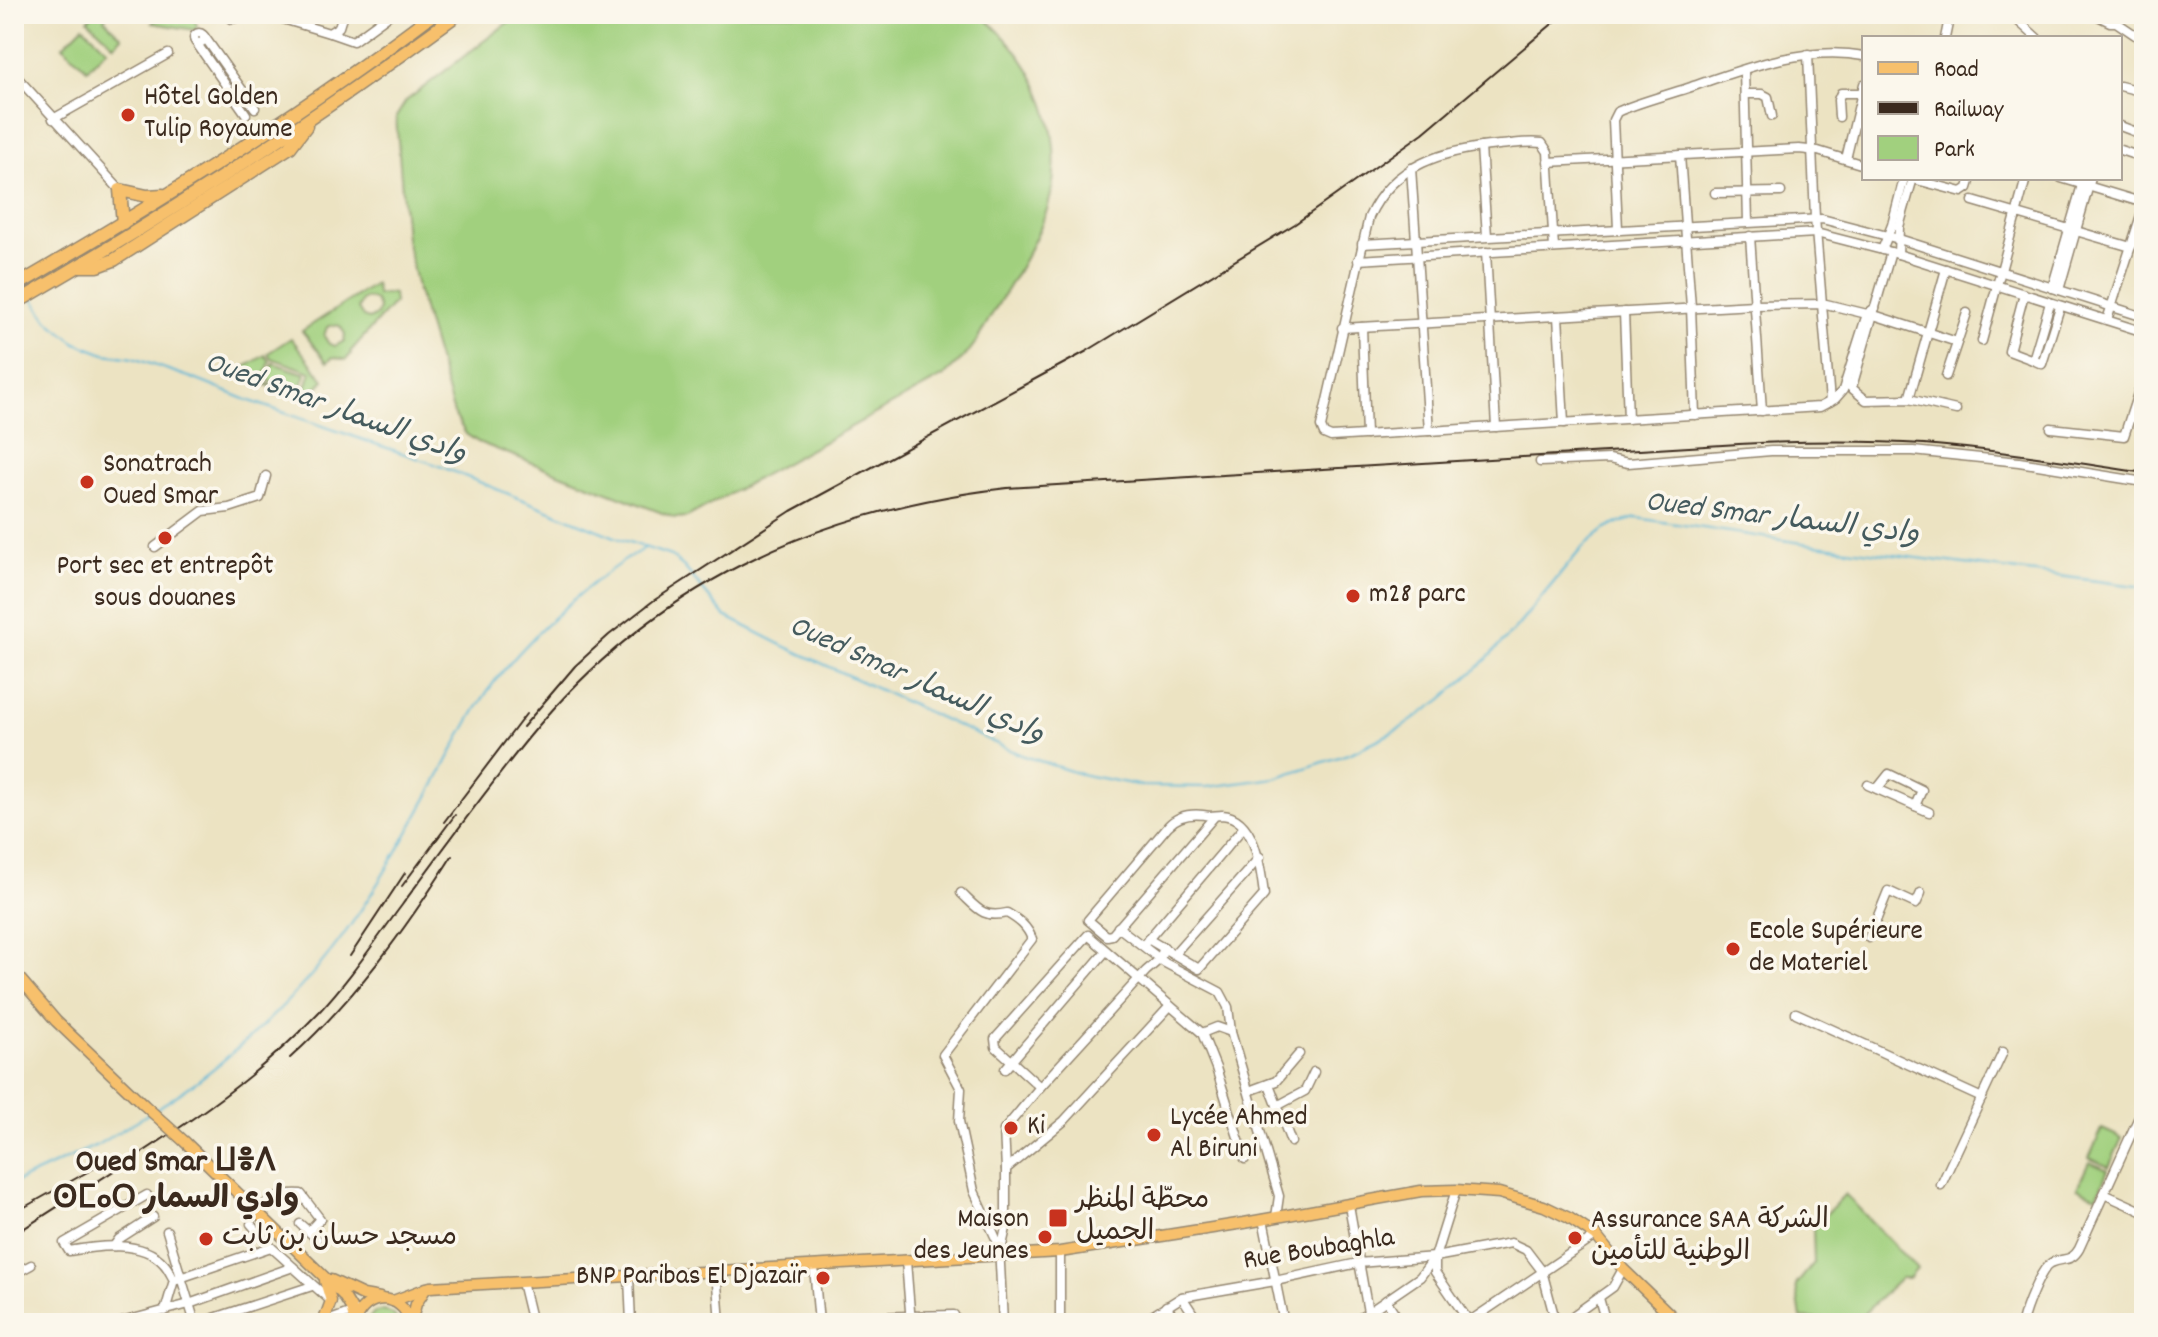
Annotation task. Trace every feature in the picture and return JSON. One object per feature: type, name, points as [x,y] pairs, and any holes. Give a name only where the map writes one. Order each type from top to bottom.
[{"type":"highway","points":[[14,304],[208,187],[458,14]]},
{"type":"highway","points":[[14,287],[167,195],[307,103],[431,15]]},
{"type":"highway","points":[[123,223],[120,190],[147,196],[167,195]]},
{"type":"main road","points":[[14,972],[56,1021],[343,1295],[356,1316],[369,1302],[390,1300],[426,1288],[1060,1252],[1421,1191],[1456,1190],[1499,1193],[1544,1206],[1569,1218],[1596,1236],[1623,1269],[1679,1323]]},
{"type":"main road","points":[[322,1276],[351,1290],[390,1300],[405,1310],[410,1323]]},
{"type":"main road","points":[[322,1276],[331,1301],[323,1323]]},
{"type":"main road","points":[[410,1323],[416,1304],[426,1288]]},
{"type":"street","points":[[232,19],[251,14]]},
{"type":"street","points":[[329,33],[339,27],[343,14]]},
{"type":"street","points":[[270,15],[353,41],[390,14]]},
{"type":"street","points":[[1946,36],[1952,14]]},
{"type":"street","points":[[2005,14],[2016,19],[2035,36]]},
{"type":"street","points":[[2094,14],[2116,22],[2144,41]]},
{"type":"street","points":[[246,114],[195,41],[196,34],[204,36],[255,108]]},
{"type":"street","points":[[53,119],[168,54]]},
{"type":"street","points":[[1618,229],[1613,120],[1617,112],[1744,70],[1808,54],[1862,56]]},
{"type":"street","points":[[1808,54],[1810,149],[1830,402]]},
{"type":"street","points":[[1744,70],[1748,222]]},
{"type":"street","points":[[14,74],[120,190]]},
{"type":"street","points":[[2122,86],[2144,92]]},
{"type":"street","points":[[1839,117],[1838,100],[1841,93],[1862,88]]},
{"type":"street","points":[[1745,94],[1768,97],[1772,116]]},
{"type":"street","points":[[1846,159],[1860,122],[1862,99]]},
{"type":"street","points":[[2122,127],[2144,135]]},
{"type":"street","points":[[1554,248],[1547,148],[1539,142],[1453,153],[1411,168],[1390,184],[1369,217],[1342,328],[1322,431],[1331,437],[1814,408],[1830,402],[1849,386],[1890,252],[1899,239],[1909,180]]},
{"type":"street","points":[[1481,147],[1487,236]]},
{"type":"street","points":[[1548,162],[1810,149],[1862,164]]},
{"type":"street","points":[[2122,151],[2144,158]]},
{"type":"street","points":[[1680,155],[1695,415]]},
{"type":"street","points":[[1411,168],[1429,431]]},
{"type":"street","points":[[1890,252],[1887,236],[1909,180]]},
{"type":"street","points":[[1913,180],[1962,192],[1968,188],[1970,180]]},
{"type":"street","points":[[1982,341],[2025,180]]},
{"type":"street","points":[[2055,289],[2086,182],[2144,204],[2107,320]]},
{"type":"street","points":[[1715,193],[1781,192]]},
{"type":"street","points":[[1973,201],[2131,247]]},
{"type":"street","points":[[1362,244],[1815,218],[1899,239],[2144,317]]},
{"type":"street","points":[[1358,260],[1816,233],[1997,284],[2144,332]]},
{"type":"street","points":[[1750,236],[1762,411]]},
{"type":"street","points":[[1486,252],[1496,427]]},
{"type":"street","points":[[1909,399],[1946,269]]},
{"type":"street","points":[[2024,294],[2009,351],[2042,364],[2060,307]]},
{"type":"street","points":[[1342,328],[1691,307],[1821,303],[1957,342]]},
{"type":"street","points":[[2033,360],[2050,303]]},
{"type":"street","points":[[1624,312],[1628,419]]},
{"type":"street","points":[[1946,376],[1967,313]]},
{"type":"street","points":[[1558,316],[1564,423]]},
{"type":"street","points":[[1362,327],[1366,435]]},
{"type":"street","points":[[2051,428],[2124,436],[2144,375]]},
{"type":"street","points":[[1849,386],[1866,400],[1909,399],[1956,410]]},
{"type":"street","points":[[1540,462],[1609,459],[1628,463],[1771,451],[1913,451],[2019,462],[2144,482]]},
{"type":"street","points":[[155,547],[203,511],[229,508],[260,498],[266,476]]},
{"type":"street","points":[[1915,806],[1922,790],[1889,774],[1872,787],[1915,806],[1929,812]]},
{"type":"street","points":[[1118,927],[1146,942],[1164,947],[1199,969],[1264,895],[1260,857],[1243,828],[1222,815],[1182,816],[1173,820],[1088,920],[1107,936],[1112,935],[1118,927],[1214,817]]},
{"type":"street","points":[[1146,942],[1243,828]]},
{"type":"street","points":[[1174,954],[1260,857]]},
{"type":"street","points":[[1869,938],[1888,891],[1916,904],[1921,893]]},
{"type":"street","points":[[961,893],[984,914],[992,917],[1007,913],[1029,931],[1032,939],[943,1055],[959,1083],[959,1121],[974,1191],[999,1245],[1003,1323]]},
{"type":"street","points":[[1040,1087],[996,1047],[995,1039],[1085,937],[1091,937],[1202,1033],[1245,1159]]},
{"type":"street","points":[[1146,942],[1160,959],[1220,992],[1228,1007],[1231,1032],[1279,1196],[1276,1217]]},
{"type":"street","points":[[1000,1255],[1005,1235],[1004,1130],[1160,959],[1164,947]]},
{"type":"street","points":[[1005,1069],[1106,951]]},
{"type":"street","points":[[1006,1169],[1064,1121],[1170,1006]]},
{"type":"street","points":[[1796,1013],[1982,1098]]},
{"type":"street","points":[[1202,1033],[1217,1027],[1231,1032]]},
{"type":"street","points":[[1941,1185],[2003,1052]]},
{"type":"street","points":[[1249,1091],[1269,1084],[1282,1075],[1299,1054]]},
{"type":"street","points":[[1277,1106],[1305,1091],[1314,1072]]},
{"type":"street","points":[[1269,1084],[1291,1142]]},
{"type":"street","points":[[2022,1323],[2044,1270],[2054,1261],[2075,1257],[2144,1106]]},
{"type":"street","points":[[1456,1190],[1435,1257],[1435,1272],[1469,1322],[1596,1236]]},
{"type":"street","points":[[256,1212],[265,1203],[281,1196],[301,1194],[320,1219],[309,1231]]},
{"type":"street","points":[[2104,1194],[2144,1212]]},
{"type":"street","points":[[147,1195],[64,1243],[69,1251],[94,1246],[138,1250],[155,1256],[178,1280]]},
{"type":"street","points":[[1349,1205],[1368,1312]]},
{"type":"street","points":[[114,1246],[119,1239],[153,1217]]},
{"type":"street","points":[[1263,1219],[1284,1323]]},
{"type":"street","points":[[251,1224],[271,1247],[331,1301]]},
{"type":"street","points":[[300,1224],[317,1239]]},
{"type":"street","points":[[167,1231],[178,1280],[197,1323],[312,1286]]},
{"type":"street","points":[[84,1233],[94,1246]]},
{"type":"street","name":"Rue Boubaghla","points":[[1141,1323],[1182,1297],[1358,1263],[1435,1257],[1511,1243],[1526,1250],[1542,1271]]},
{"type":"street","points":[[165,1311],[178,1280],[271,1247]]},
{"type":"street","points":[[1060,1252],[1060,1323]]},
{"type":"street","points":[[1357,1323],[1420,1277],[1435,1257]]},
{"type":"street","points":[[906,1261],[910,1320]]},
{"type":"street","points":[[14,1274],[31,1265]]},
{"type":"street","points":[[118,1323],[189,1304],[293,1267]]},
{"type":"street","points":[[814,1267],[819,1323]]},
{"type":"street","points":[[1574,1315],[1613,1287],[1623,1269]]},
{"type":"street","points":[[716,1271],[720,1322]]},
{"type":"street","points":[[1542,1271],[1556,1323]]},
{"type":"street","points":[[629,1277],[631,1323]]},
{"type":"street","points":[[522,1282],[532,1323]]},
{"type":"street","points":[[1182,1297],[1199,1323]]},
{"type":"street","points":[[1599,1298],[1606,1323]]},
{"type":"street","points":[[1386,1300],[1401,1323]]},
{"type":"street","points":[[1166,1306],[1178,1323]]},
{"type":"street","points":[[868,1317],[910,1320],[954,1315]]},
{"type":"street","points":[[323,1323],[356,1316]]},
{"type":"street","points":[[688,1323],[765,1320],[766,1323]]},
{"type":"green space","points":[[93,14],[108,14],[104,19],[122,37],[114,45],[88,20]]},
{"type":"green space","points":[[160,14],[193,14],[197,26],[195,30],[152,23]]},
{"type":"green space","points":[[519,14],[979,14],[1001,33],[1020,56],[1046,108],[1053,136],[1055,165],[1051,194],[1042,223],[976,342],[944,376],[687,517],[675,518],[478,442],[466,434],[454,414],[418,292],[406,238],[396,117],[406,101]]},
{"type":"green space","points":[[83,26],[107,49],[87,69],[63,46]]},
{"type":"green space","points":[[375,284],[377,295],[393,293],[394,303],[346,360],[333,357],[327,362],[302,331]],"holes":[[[362,300],[375,300],[379,308],[377,315],[369,319],[363,317],[358,309]],[[340,326],[345,334],[344,341],[335,346],[329,344],[324,336],[327,327]]]},
{"type":"green space","points":[[291,338],[324,380],[306,399],[234,374],[265,355],[270,361],[263,382],[303,396],[311,372],[271,358],[268,353]]},
{"type":"green space","points":[[273,363],[306,374],[300,391],[267,380]]},
{"type":"green space","points":[[2102,1129],[2122,1138],[2109,1167],[2089,1158]]},
{"type":"green space","points":[[2089,1162],[2108,1170],[2097,1196],[2077,1188]]},
{"type":"green space","points":[[1845,1194],[1917,1269],[1909,1278],[1901,1278],[1855,1322],[1801,1318],[1796,1285],[1814,1263],[1813,1228]]},
{"type":"green space","points":[[384,1310],[394,1315],[399,1323],[366,1323],[373,1313]]},
{"type":"waterway","name":"Oued Smar وادي السمار","points":[[14,265],[21,278]]},
{"type":"waterway","name":"Oued Smar وادي السمار","points":[[32,297],[48,321],[76,343],[105,354],[133,358],[437,465],[620,539],[671,556],[725,616],[784,646],[1021,755],[1080,774],[1142,786],[1207,787],[1275,778],[1351,753],[1401,728],[1441,700],[1481,665],[1582,548],[1604,530],[1637,518],[1816,545],[2144,587]]},
{"type":"waterway","points":[[156,1109],[236,1050],[310,977],[373,891],[493,683],[569,604],[607,573],[645,548]]},
{"type":"waterway","points":[[14,1183],[97,1145],[148,1114]]},
{"type":"railway","points":[[523,727],[575,666],[653,601],[791,511],[1087,351],[1295,224],[1423,133],[1564,14]]},
{"type":"railway","points":[[14,1235],[212,1105],[285,1045],[319,1012],[352,973],[530,736],[578,683],[629,637],[684,597],[743,564],[804,537],[869,515],[936,499],[1007,488],[1739,444],[1832,441],[1924,444],[2144,473]]},
{"type":"railway","points":[[444,822],[526,714]]},
{"type":"railway","points":[[402,886],[455,815]]},
{"type":"railway","points":[[290,1058],[336,1012],[378,963],[452,856]]},
{"type":"railway","points":[[350,956],[405,873]]},
{"type":"railway","points":[[14,1213],[107,1161]]},
{"type":"place","name":"Hôtel Golden Tulip Royaume","points":[[128,115]]},
{"type":"place","name":"Sonatrach Oued Smar","points":[[87,482]]},
{"type":"place","name":"Port sec et entrepôt sous douanes","points":[[165,538]]},
{"type":"place","name":"m28 parc","points":[[1353,596]]},
{"type":"place","name":"Ecole Supérieure de Materiel","points":[[1733,949]]},
{"type":"place","name":"Ki","points":[[1011,1128]]},
{"type":"place","name":"Lycée Ahmed Al Biruni","points":[[1154,1135]]},
{"type":"place","name":"محطّة المنظر الجميل","points":[[1058,1218]]},
{"type":"place","name":"Maison des Jeunes","points":[[1045,1237]]},
{"type":"place","name":"Assurance SAA الشركة الوطنية للتأمين","points":[[1575,1238]]},
{"type":"place","name":"مسجد حسان بن ثابت","points":[[206,1239]]},
{"type":"place","name":"BNP Paribas El Djazaïr","points":[[823,1278]]},
{"type":"district","name":"Oued Smar ⵡⴻⴷ ⵙⵎⴰⵔ وادي السمار","points":[[176,1182]]}]
